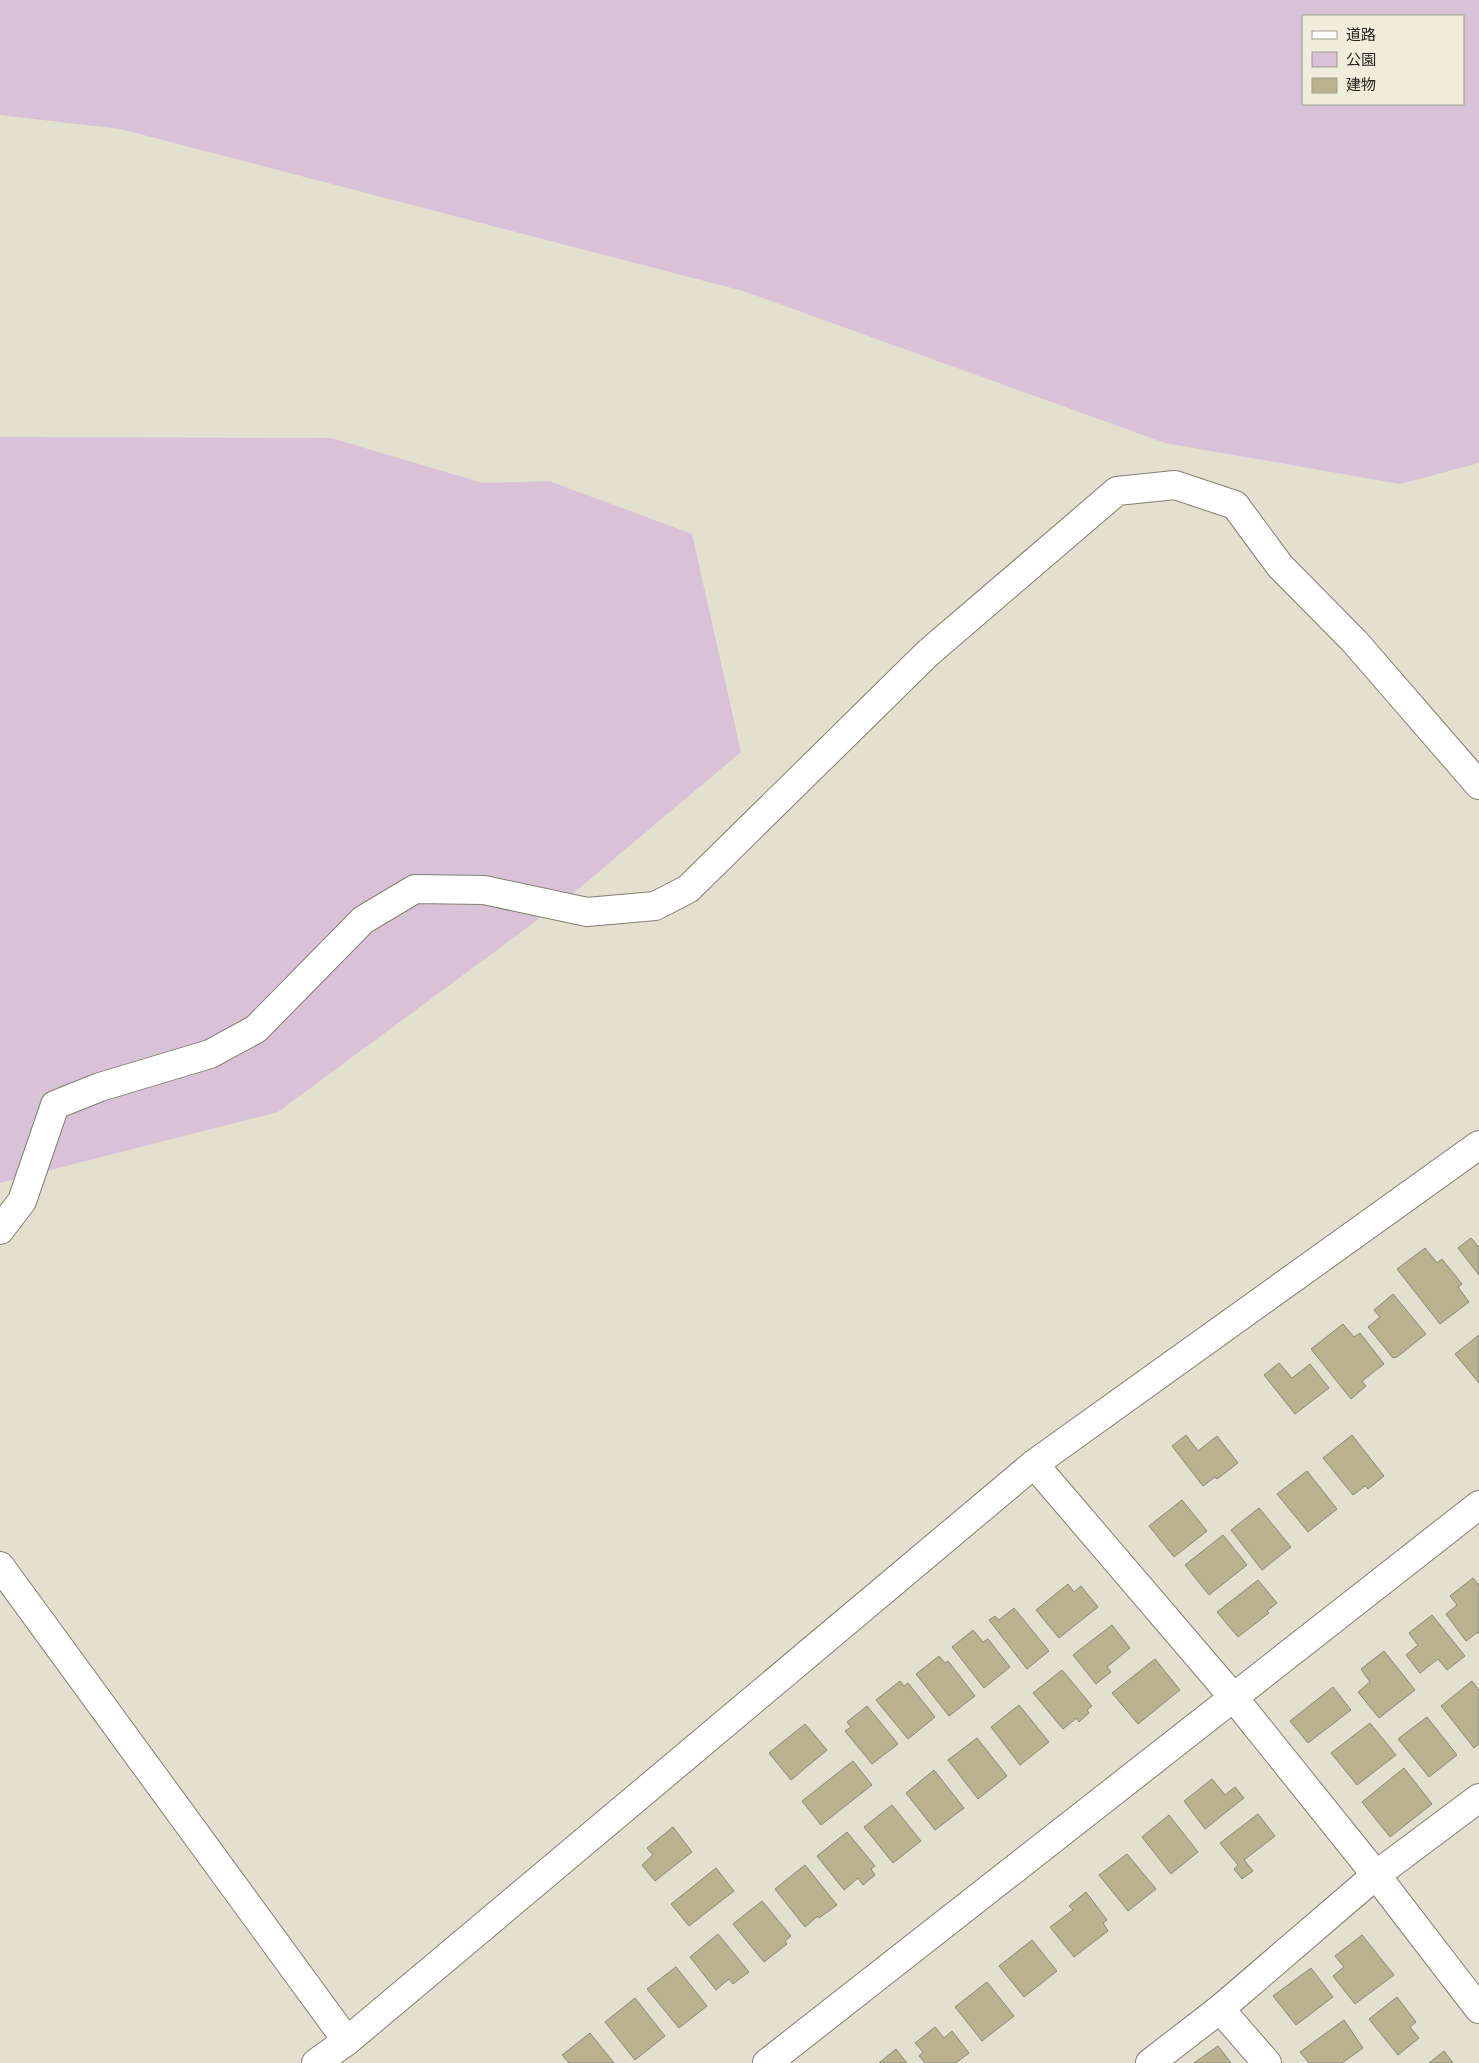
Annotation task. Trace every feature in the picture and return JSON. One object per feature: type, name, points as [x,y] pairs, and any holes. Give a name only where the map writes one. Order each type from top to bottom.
[{"type":"street","points":[[0,1230],[22,1201],[55,1105],[100,1087],[210,1054],[256,1029],[363,920],[415,888],[484,890],[587,912],[656,906],[688,889],[928,653],[1117,492],[1175,485],[1235,505],[1280,566],[1355,642],[1479,785]]},
{"type":"street","points":[[316,2063],[347,2040],[1034,1464],[1479,1145]]},
{"type":"street","points":[[1034,1464],[1234,1698],[1376,1875],[1479,2009]]},
{"type":"street","points":[[767,2063],[1479,1506]]},
{"type":"street","points":[[0,1566],[347,2040]]},
{"type":"street","points":[[1150,2063],[1220,2009],[1376,1875],[1479,1798]]},
{"type":"street","points":[[1220,2009],[1267,2063]]},
{"type":"green space","points":[[0,0],[1479,0],[1479,463],[1400,484],[1165,443],[743,291],[120,129],[0,115]]},
{"type":"green space","points":[[0,437],[331,438],[483,483],[549,481],[692,534],[741,752],[570,896],[278,1112],[0,1183]]},
{"type":"building","points":[[1471,1238],[1479,1247],[1479,1275],[1458,1248]]},
{"type":"building","points":[[1425,1248],[1437,1263],[1442,1259],[1462,1284],[1458,1287],[1469,1302],[1440,1324],[1397,1269]]},
{"type":"building","points":[[1393,1294],[1426,1334],[1397,1357],[1393,1358],[1368,1327],[1380,1317],[1374,1310]]},
{"type":"building","points":[[1343,1324],[1354,1337],[1360,1333],[1384,1364],[1362,1381],[1366,1386],[1351,1399],[1311,1349]]},
{"type":"building","points":[[1479,1335],[1479,1383],[1455,1354]]},
{"type":"building","points":[[1279,1363],[1292,1378],[1310,1364],[1329,1388],[1295,1414],[1264,1375]]},
{"type":"building","points":[[1186,1435],[1198,1451],[1217,1436],[1238,1463],[1217,1479],[1215,1477],[1203,1486],[1172,1446]]},
{"type":"building","points":[[1352,1435],[1384,1476],[1368,1489],[1365,1486],[1353,1495],[1323,1458]]},
{"type":"building","points":[[1307,1471],[1337,1509],[1308,1532],[1277,1494]]},
{"type":"building","points":[[1182,1500],[1207,1531],[1174,1557],[1149,1526]]},
{"type":"building","points":[[1259,1508],[1291,1547],[1262,1570],[1231,1530]]},
{"type":"building","points":[[1223,1535],[1247,1565],[1209,1595],[1185,1565]]},
{"type":"building","points":[[1473,1578],[1479,1585],[1479,1634],[1478,1632],[1466,1641],[1446,1614],[1457,1605],[1450,1596]]},
{"type":"building","points":[[1258,1580],[1277,1603],[1267,1611],[1269,1613],[1238,1637],[1217,1612]]},
{"type":"building","points":[[1068,1584],[1074,1592],[1081,1586],[1098,1607],[1059,1638],[1036,1610]]},
{"type":"building","points":[[1014,1608],[1049,1651],[1027,1669],[989,1620],[995,1616],[999,1620]]},
{"type":"building","points":[[1432,1615],[1465,1656],[1447,1670],[1438,1659],[1420,1673],[1406,1655],[1418,1645],[1409,1633]]},
{"type":"building","points":[[1112,1625],[1130,1648],[1107,1667],[1111,1672],[1096,1684],[1073,1655]]},
{"type":"building","points":[[973,1630],[983,1642],[988,1639],[1010,1667],[984,1688],[952,1647]]},
{"type":"building","points":[[1384,1651],[1415,1690],[1379,1718],[1358,1692],[1370,1682],[1361,1669]]},
{"type":"building","points":[[939,1656],[945,1663],[948,1661],[975,1696],[949,1716],[916,1674]]},
{"type":"building","points":[[1155,1659],[1180,1690],[1138,1724],[1112,1693]]},
{"type":"building","points":[[1062,1670],[1092,1706],[1087,1710],[1089,1713],[1079,1722],[1077,1718],[1063,1729],[1033,1693]]},
{"type":"building","points":[[900,1681],[904,1686],[908,1683],[935,1717],[908,1739],[876,1700]]},
{"type":"building","points":[[1472,1681],[1479,1690],[1479,1744],[1474,1748],[1441,1706]]},
{"type":"building","points":[[1333,1687],[1351,1710],[1308,1743],[1290,1721]]},
{"type":"building","points":[[1019,1705],[1049,1742],[1020,1765],[991,1727]]},
{"type":"building","points":[[867,1706],[898,1744],[872,1764],[845,1731],[851,1727],[847,1722]]},
{"type":"building","points":[[1427,1717],[1457,1755],[1429,1777],[1398,1739]]},
{"type":"building","points":[[1370,1723],[1396,1755],[1357,1785],[1331,1753]]},
{"type":"building","points":[[805,1724],[827,1750],[791,1780],[769,1753]]},
{"type":"building","points":[[977,1738],[1007,1776],[978,1799],[948,1760]]},
{"type":"building","points":[[853,1761],[872,1785],[821,1825],[802,1801]]},
{"type":"building","points":[[1404,1768],[1432,1804],[1390,1837],[1362,1802]]},
{"type":"building","points":[[934,1770],[964,1808],[935,1830],[906,1793]]},
{"type":"building","points":[[1212,1779],[1225,1795],[1235,1787],[1244,1798],[1205,1829],[1184,1801]]},
{"type":"building","points":[[892,1805],[921,1841],[893,1863],[864,1827]]},
{"type":"building","points":[[1258,1814],[1275,1836],[1244,1860],[1253,1871],[1242,1879],[1234,1869],[1238,1865],[1220,1843]]},
{"type":"building","points":[[1169,1815],[1198,1852],[1171,1874],[1142,1837]]},
{"type":"building","points":[[673,1827],[692,1852],[655,1881],[642,1865],[653,1855],[647,1848]]},
{"type":"building","points":[[847,1832],[875,1866],[871,1869],[875,1875],[863,1885],[858,1878],[844,1890],[817,1856]]},
{"type":"building","points":[[1127,1854],[1156,1889],[1128,1911],[1099,1875]]},
{"type":"building","points":[[805,1865],[837,1905],[819,1918],[818,1916],[805,1927],[775,1889]]},
{"type":"building","points":[[716,1868],[734,1891],[689,1926],[671,1904]]},
{"type":"building","points":[[1086,1892],[1107,1920],[1103,1923],[1108,1931],[1074,1957],[1050,1927],[1073,1910],[1069,1906]]},
{"type":"building","points":[[762,1901],[791,1936],[785,1941],[787,1944],[764,1962],[733,1924]]},
{"type":"building","points":[[718,1934],[749,1972],[733,1984],[729,1979],[716,1990],[690,1957]]},
{"type":"building","points":[[1362,1935],[1394,1975],[1355,2004],[1333,1976],[1344,1967],[1335,1956]]},
{"type":"building","points":[[1032,1940],[1057,1971],[1024,1997],[999,1966]]},
{"type":"building","points":[[676,1967],[707,2006],[679,2028],[647,1989]]},
{"type":"building","points":[[1311,1968],[1333,1997],[1296,2025],[1273,1996]]},
{"type":"building","points":[[987,1982],[1014,2016],[982,2041],[955,2007]]},
{"type":"building","points":[[1397,1997],[1416,2022],[1410,2027],[1419,2038],[1398,2055],[1369,2019]]},
{"type":"building","points":[[635,1998],[665,2036],[635,2060],[605,2022]]},
{"type":"building","points":[[1344,2020],[1363,2048],[1342,2063],[1309,2063],[1300,2052]]},
{"type":"building","points":[[935,2027],[944,2038],[952,2031],[969,2053],[956,2063],[925,2063],[919,2056],[923,2052],[915,2043]]},
{"type":"building","points":[[590,2033],[614,2063],[569,2063],[562,2055]]},
{"type":"building","points":[[1218,2046],[1231,2063],[1194,2063]]},
{"type":"building","points":[[896,2049],[907,2063],[879,2063]]},
{"type":"building","points":[[1444,2051],[1453,2063],[1429,2063]]}]
